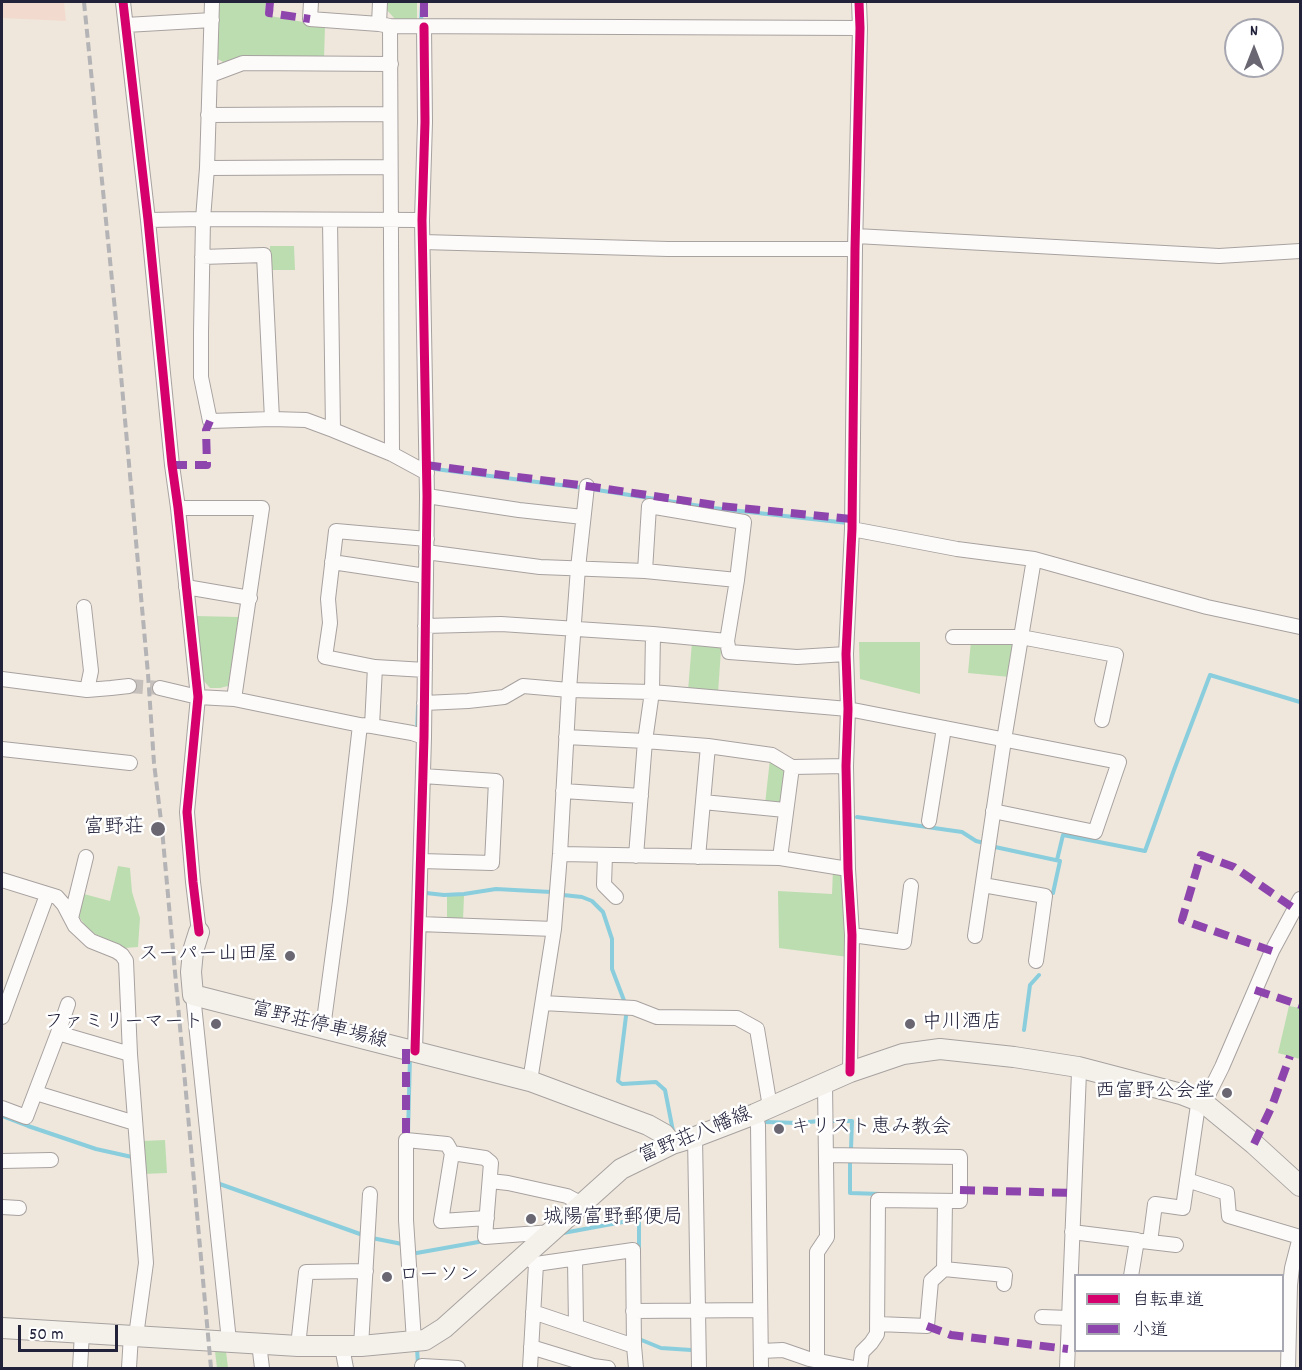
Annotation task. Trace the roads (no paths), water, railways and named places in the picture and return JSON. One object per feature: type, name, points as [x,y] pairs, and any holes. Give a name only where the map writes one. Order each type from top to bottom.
[{"type":"main road","points":[[193,995],[191,972],[193,951],[199,932]]},
{"type":"main road","name":"富野荘停車場線","points":[[193,995],[530,1081],[648,1125],[664,1134],[672,1144]]},
{"type":"main road","name":"富野荘八幡線","points":[[2,1328],[298,1346],[351,1346],[420,1340],[444,1328],[531,1260],[552,1232],[621,1169],[672,1144],[762,1110],[850,1072],[903,1054],[940,1049],[1078,1067],[1181,1094],[1201,1104],[1254,1144],[1300,1186]]},
{"type":"street","points":[[123,2],[198,697],[188,812],[199,932]]},
{"type":"street","points":[[212,2],[211,75],[203,219],[201,377],[210,421],[272,418],[306,420],[392,454],[426,473]]},
{"type":"street","points":[[311,2],[310,19],[424,27],[860,28]]},
{"type":"street","points":[[380,2],[391,64],[392,454]]},
{"type":"street","points":[[850,1072],[852,935],[846,766],[848,709],[846,654],[852,530],[859,2]]},
{"type":"street","points":[[126,25],[212,20]]},
{"type":"street","points":[[415,1052],[423,776],[418,735],[424,703],[418,670],[425,626],[427,496],[422,220],[425,122],[424,27]]},
{"type":"street","points":[[211,75],[243,63],[391,64]]},
{"type":"street","points":[[208,115],[390,114]]},
{"type":"street","points":[[207,168],[390,167]]},
{"type":"street","points":[[148,220],[422,220]]},
{"type":"street","points":[[330,220],[333,430]]},
{"type":"street","points":[[423,242],[668,249],[856,242],[1219,256],[1300,251]]},
{"type":"street","points":[[202,257],[264,255],[272,418]]},
{"type":"street","points":[[530,1081],[554,929],[569,690],[586,488]]},
{"type":"street","points":[[427,496],[584,517]]},
{"type":"street","points":[[645,571],[649,506],[744,522],[727,641],[729,652],[797,657],[846,654]]},
{"type":"street","points":[[178,508],[262,508],[234,699]]},
{"type":"street","points":[[852,530],[957,549],[1034,559],[1207,607],[1300,627]]},
{"type":"street","points":[[418,670],[375,667],[325,657],[330,623],[328,599],[336,531],[540,567],[645,571],[737,580]]},
{"type":"street","points":[[975,936],[1034,559]]},
{"type":"street","points":[[332,562],[426,576]]},
{"type":"street","points":[[186,587],[250,598]]},
{"type":"street","points":[[84,607],[91,671],[87,690]]},
{"type":"street","points":[[425,626],[501,624],[653,633],[727,641]]},
{"type":"street","points":[[636,856],[645,741],[652,692],[653,633]]},
{"type":"street","points":[[953,638],[1021,637],[1116,655],[1102,720]]},
{"type":"street","points":[[323,1028],[375,667]]},
{"type":"street","points":[[2,679],[87,690],[129,686]]},
{"type":"street","points":[[424,703],[504,697],[523,686],[569,690],[652,692],[848,709],[1119,762],[1095,832],[993,811]]},
{"type":"street","points":[[160,688],[198,697],[234,699],[418,735]]},
{"type":"street","points":[[929,821],[944,728]]},
{"type":"street","points":[[566,737],[708,746],[772,755],[792,767],[846,766]]},
{"type":"street","points":[[698,857],[708,746]]},
{"type":"street","points":[[2,749],[130,763]]},
{"type":"street","points":[[780,858],[792,767]]},
{"type":"street","points":[[421,861],[492,863],[496,781],[423,776]]},
{"type":"street","points":[[563,791],[641,796]]},
{"type":"street","points":[[703,801],[785,810]]},
{"type":"street","points":[[560,854],[780,858],[849,869]]},
{"type":"street","points":[[605,855],[604,885],[616,897]]},
{"type":"street","points":[[71,918],[86,857]]},
{"type":"street","points":[[2,880],[57,897],[75,926],[91,941],[116,951],[126,961],[130,1054],[146,1263],[129,1368]]},
{"type":"street","points":[[983,885],[1045,896],[1036,961]]},
{"type":"street","points":[[852,935],[904,942],[910,886]]},
{"type":"street","points":[[2,1017],[7,986],[47,895]]},
{"type":"street","points":[[1131,1274],[1155,1204],[1183,1208],[1201,1104],[1222,1066],[1272,951],[1300,899]]},
{"type":"street","points":[[419,924],[554,929]]},
{"type":"street","points":[[193,995],[229,1341]]},
{"type":"street","points":[[543,1003],[634,1008],[657,1017],[737,1018],[757,1029],[762,1110],[758,1125],[761,1368]]},
{"type":"street","points":[[2,1108],[26,1117],[68,1004]]},
{"type":"street","points":[[58,1033],[130,1054]]},
{"type":"street","points":[[1067,1368],[1069,1318],[1073,1296],[1072,1232],[1078,1067]]},
{"type":"street","points":[[812,1363],[817,1252],[827,1237],[825,1084]]},
{"type":"street","points":[[36,1093],[135,1122]]},
{"type":"street","points":[[695,1137],[699,1368]]},
{"type":"street","points":[[458,1368],[422,1367],[406,1220],[406,1140],[447,1144],[452,1153],[441,1221],[487,1218]]},
{"type":"street","points":[[452,1153],[485,1158],[491,1163],[485,1237],[552,1232]]},
{"type":"street","points":[[826,1155],[960,1158],[960,1201],[878,1200],[877,1334],[862,1352],[860,1368]]},
{"type":"street","points":[[2,1161],[51,1160]]},
{"type":"street","points":[[1187,1180],[1227,1193],[1229,1216],[1300,1237],[1292,1268],[1295,1285],[1288,1368]]},
{"type":"street","points":[[490,1181],[567,1196],[582,1204]]},
{"type":"street","points":[[346,1368],[366,1271],[370,1194]]},
{"type":"street","points":[[945,1201],[945,1269]]},
{"type":"street","points":[[2,1207],[19,1208]]},
{"type":"street","points":[[1072,1232],[1176,1245]]},
{"type":"street","points":[[530,1368],[533,1312],[531,1260],[575,1259],[633,1250],[636,1368]]},
{"type":"street","points":[[575,1259],[576,1326]]},
{"type":"street","points":[[878,1324],[927,1326],[931,1281],[945,1269],[1005,1275],[1004,1284]]},
{"type":"street","points":[[298,1346],[306,1272],[366,1271]]},
{"type":"street","points":[[633,1311],[759,1310]]},
{"type":"street","points":[[533,1312],[634,1346]]},
{"type":"street","points":[[1042,1317],[1069,1318]]},
{"type":"street","points":[[80,1368],[82,1333]]},
{"type":"street","points":[[259,1343],[262,1368]]},
{"type":"street","points":[[531,1347],[593,1366],[608,1368]]},
{"type":"street","points":[[761,1351],[783,1350],[812,1363],[854,1368]]},
{"type":"waterway","points":[[421,22],[422,2]]},
{"type":"waterway","points":[[435,469],[584,488]]},
{"type":"waterway","points":[[591,489],[713,508],[848,523]]},
{"type":"waterway","points":[[1057,860],[1063,835],[1145,851],[1210,675],[1300,702]]},
{"type":"waterway","points":[[417,732],[418,706]]},
{"type":"waterway","points":[[857,817],[962,832],[984,843]]},
{"type":"waterway","points":[[995,847],[1060,861],[1053,893]]},
{"type":"waterway","points":[[426,893],[464,894],[496,889],[551,892]]},
{"type":"waterway","points":[[563,895],[582,897],[592,901],[603,912],[612,939],[612,969],[625,1003]]},
{"type":"waterway","points":[[1024,1030],[1030,985],[1039,975]]},
{"type":"waterway","points":[[626,1016],[618,1081],[622,1084],[656,1082],[665,1090],[673,1131]]},
{"type":"waterway","points":[[408,1134],[410,1056]]},
{"type":"waterway","points":[[2,1116],[96,1149],[132,1157]]},
{"type":"waterway","points":[[766,1122],[819,1121]]},
{"type":"waterway","points":[[829,1121],[852,1121],[851,1149]]},
{"type":"waterway","points":[[850,1159],[850,1193],[881,1194]]},
{"type":"waterway","points":[[217,1183],[360,1234]]},
{"type":"waterway","points":[[563,1233],[639,1219],[639,1251]]},
{"type":"waterway","points":[[372,1238],[402,1244]]},
{"type":"waterway","points":[[411,1254],[484,1241]]},
{"type":"waterway","points":[[639,1337],[661,1348],[691,1350]]},
{"type":"waterway","points":[[417,1348],[418,1365]]},
{"type":"tunnel","points":[[129,686],[160,688]]},
{"type":"railway","points":[[84,2],[116,320],[154,763],[211,1368]]},
{"type":"place","name":"富野荘","points":[[158,829]]},
{"type":"place","name":"スーパー山田屋","points":[[290,956]]},
{"type":"place","name":"ファミリーマート","points":[[216,1024]]},
{"type":"place","name":"中川酒店","points":[[910,1024]]},
{"type":"place","name":"西富野公会堂","points":[[1227,1093]]},
{"type":"place","name":"キリスト恵み教会","points":[[779,1129]]},
{"type":"place","name":"城陽富野郵便局","points":[[531,1219]]},
{"type":"place","name":"ローソン","points":[[387,1277]]}]
